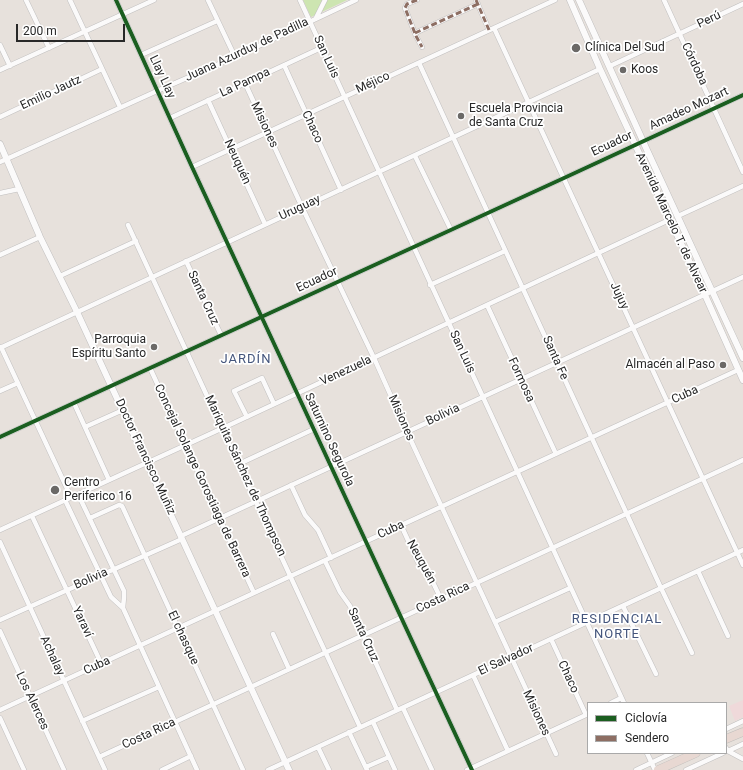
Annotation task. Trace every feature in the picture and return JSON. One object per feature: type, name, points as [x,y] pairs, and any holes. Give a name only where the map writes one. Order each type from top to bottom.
[{"type":"highway","points":[[727,740],[743,732]]},
{"type":"highway","points":[[656,770],[694,754]]},
{"type":"main road","name":"Avenida Marcelo T. de Alvear","points":[[570,0],[634,145],[705,295],[743,380]]},
{"type":"main road","name":"Avenida Marcelo T. de Alvear","points":[[579,0],[743,358]]},
{"type":"main road","name":"Doctor Francisco Muñiz","points":[[0,144],[40,237],[77,312],[289,770]]},
{"type":"street","points":[[26,0],[49,48]]},
{"type":"street","points":[[70,0],[120,107]]},
{"type":"street","name":"Llay Llay","points":[[116,0],[170,118]]},
{"type":"street","points":[[0,70],[154,0]]},
{"type":"street","points":[[208,0],[234,57]]},
{"type":"street","name":"San Luis","points":[[300,0],[623,702]]},
{"type":"street","points":[[316,18],[325,0]]},
{"type":"street","name":"Juana Azurduy de Padilla","points":[[0,162],[157,90],[234,57],[356,0]]},
{"type":"street","points":[[417,0],[407,4],[405,8],[422,47]]},
{"type":"street","name":"Méjico","points":[[192,167],[555,0]]},
{"type":"street","name":"Córdoba","points":[[664,0],[743,172]]},
{"type":"street","points":[[415,33],[477,2]]},
{"type":"street","name":"Jujuy","points":[[477,2],[529,102],[743,565]]},
{"type":"street","name":"Perú","points":[[610,66],[743,4]]},
{"type":"street","points":[[141,55],[217,21]]},
{"type":"street","points":[[0,45],[10,66]]},
{"type":"street","name":"La Pampa","points":[[170,118],[321,48]]},
{"type":"street","name":"Santa Fe","points":[[418,63],[660,588],[692,653]]},
{"type":"street","name":"Chaco","points":[[284,65],[341,190]]},
{"type":"street","name":"Uruguay","points":[[1,347],[600,69]]},
{"type":"street","name":"Emilio Jautz","points":[[0,117],[102,70]]},
{"type":"street","name":"Misiones","points":[[245,83],[374,358],[441,507],[556,754]]},
{"type":"street","name":"Amadeo Mozart","points":[[643,141],[743,95]]},
{"type":"street","name":"Neuquén","points":[[208,100],[265,224]]},
{"type":"street","name":"Saturnino Segurola","points":[[170,118],[470,769]]},
{"type":"street","name":"Ecuador","points":[[0,437],[643,141]]},
{"type":"street","points":[[415,156],[450,230]]},
{"type":"street","points":[[678,216],[743,186]]},
{"type":"street","points":[[0,193],[19,189]]},
{"type":"street","name":"Venezuela","points":[[0,530],[297,394],[669,220]]},
{"type":"street","name":"Mariquita Sánchez de Thompson","points":[[128,225],[360,727]]},
{"type":"street","points":[[0,255],[40,237]]},
{"type":"street","points":[[60,276],[136,241]]},
{"type":"street","points":[[430,285],[505,251]]},
{"type":"street","name":"Santa Cruz","points":[[186,261],[221,335]]},
{"type":"street","name":"Bolivia","points":[[0,620],[145,555],[219,518],[743,277]]},
{"type":"street","name":"Formosa","points":[[487,305],[556,454]]},
{"type":"street","points":[[1,347],[71,498]]},
{"type":"street","name":"Concejal Solange Gorostiaga de Barrera","points":[[150,368],[254,593]]},
{"type":"street","name":"Cuba","points":[[0,710],[738,370]]},
{"type":"street","points":[[247,417],[234,392],[262,378],[274,404]]},
{"type":"street","points":[[0,391],[18,383]]},
{"type":"street","points":[[74,403],[109,480]]},
{"type":"street","points":[[85,427],[122,410]]},
{"type":"street","points":[[239,464],[314,429]]},
{"type":"street","name":"Costa Rica","points":[[99,757],[743,460]]},
{"type":"street","points":[[292,485],[305,515],[318,530],[330,558]]},
{"type":"street","points":[[78,494],[124,591],[123,608]]},
{"type":"street","points":[[65,500],[111,597],[123,608],[197,770]]},
{"type":"street","name":"El chasque","points":[[90,518],[119,505],[122,506],[243,770]]},
{"type":"street","name":"Yaraví","points":[[32,516],[101,663]]},
{"type":"street","name":"Neuquén","points":[[402,525],[418,562],[427,570],[441,599]]},
{"type":"street","name":"Achalay","points":[[0,542],[105,770]]},
{"type":"street","name":"El Salvador","points":[[268,770],[743,550]]},
{"type":"street","name":"Santa Cruz","points":[[325,561],[340,592],[350,606],[397,710]]},
{"type":"street","points":[[698,571],[728,636]]},
{"type":"street","points":[[495,622],[570,588]]},
{"type":"street","points":[[623,606],[656,674]]},
{"type":"street","name":"Los Alerces","points":[[0,632],[64,770]]},
{"type":"street","points":[[273,634],[289,669]]},
{"type":"street","name":"Chaco","points":[[551,639],[587,715]]},
{"type":"street","points":[[473,675],[508,751]]},
{"type":"street","points":[[82,721],[159,687]]},
{"type":"street","points":[[612,702],[621,698]]},
{"type":"street","points":[[403,708],[432,770]]},
{"type":"street","points":[[470,769],[587,715]]},
{"type":"street","points":[[0,718],[24,770]]},
{"type":"street","points":[[727,729],[743,721]]},
{"type":"street","points":[[373,722],[395,770]]},
{"type":"street","points":[[350,732],[366,769],[389,757]]},
{"type":"street","points":[[727,751],[743,744]]},
{"type":"street","points":[[318,747],[329,770]]},
{"type":"street","points":[[727,751],[742,758],[743,764]]},
{"type":"street","points":[[648,754],[656,770]]},
{"type":"street","points":[[636,770],[670,754]]},
{"type":"street","points":[[686,770],[720,754]]},
{"type":"street","points":[[162,770],[191,756]]},
{"type":"street","points":[[698,764],[701,770]]},
{"type":"shaded area","points":[[743,700],[743,717],[735,721],[729,706]]},
{"type":"green space","points":[[303,0],[347,0],[311,17]]},
{"type":"marked path","points":[[417,0],[407,4],[405,8],[422,47]]},
{"type":"marked path","points":[[476,0],[489,30]]},
{"type":"marked path","points":[[415,33],[478,4]]},
{"type":"cycle path","points":[[116,0],[472,770]]},
{"type":"cycle path","points":[[0,437],[743,95]]},
{"type":"place","name":"Clínica Del Sud","points":[[576,48]]},
{"type":"place","name":"Koos","points":[[623,70]]},
{"type":"place","name":"Escuela Provincia de Santa Cruz","points":[[461,116]]},
{"type":"place","name":"Parroquia Espíritu Santo","points":[[154,347]]},
{"type":"place","name":"Almacén al Paso","points":[[723,365]]},
{"type":"place","name":"Centro Periferico 16","points":[[55,490]]},
{"type":"district","name":"JARDÍN","points":[[246,360]]},
{"type":"district","name":"RESIDENCIAL NORTE","points":[[617,628]]}]
